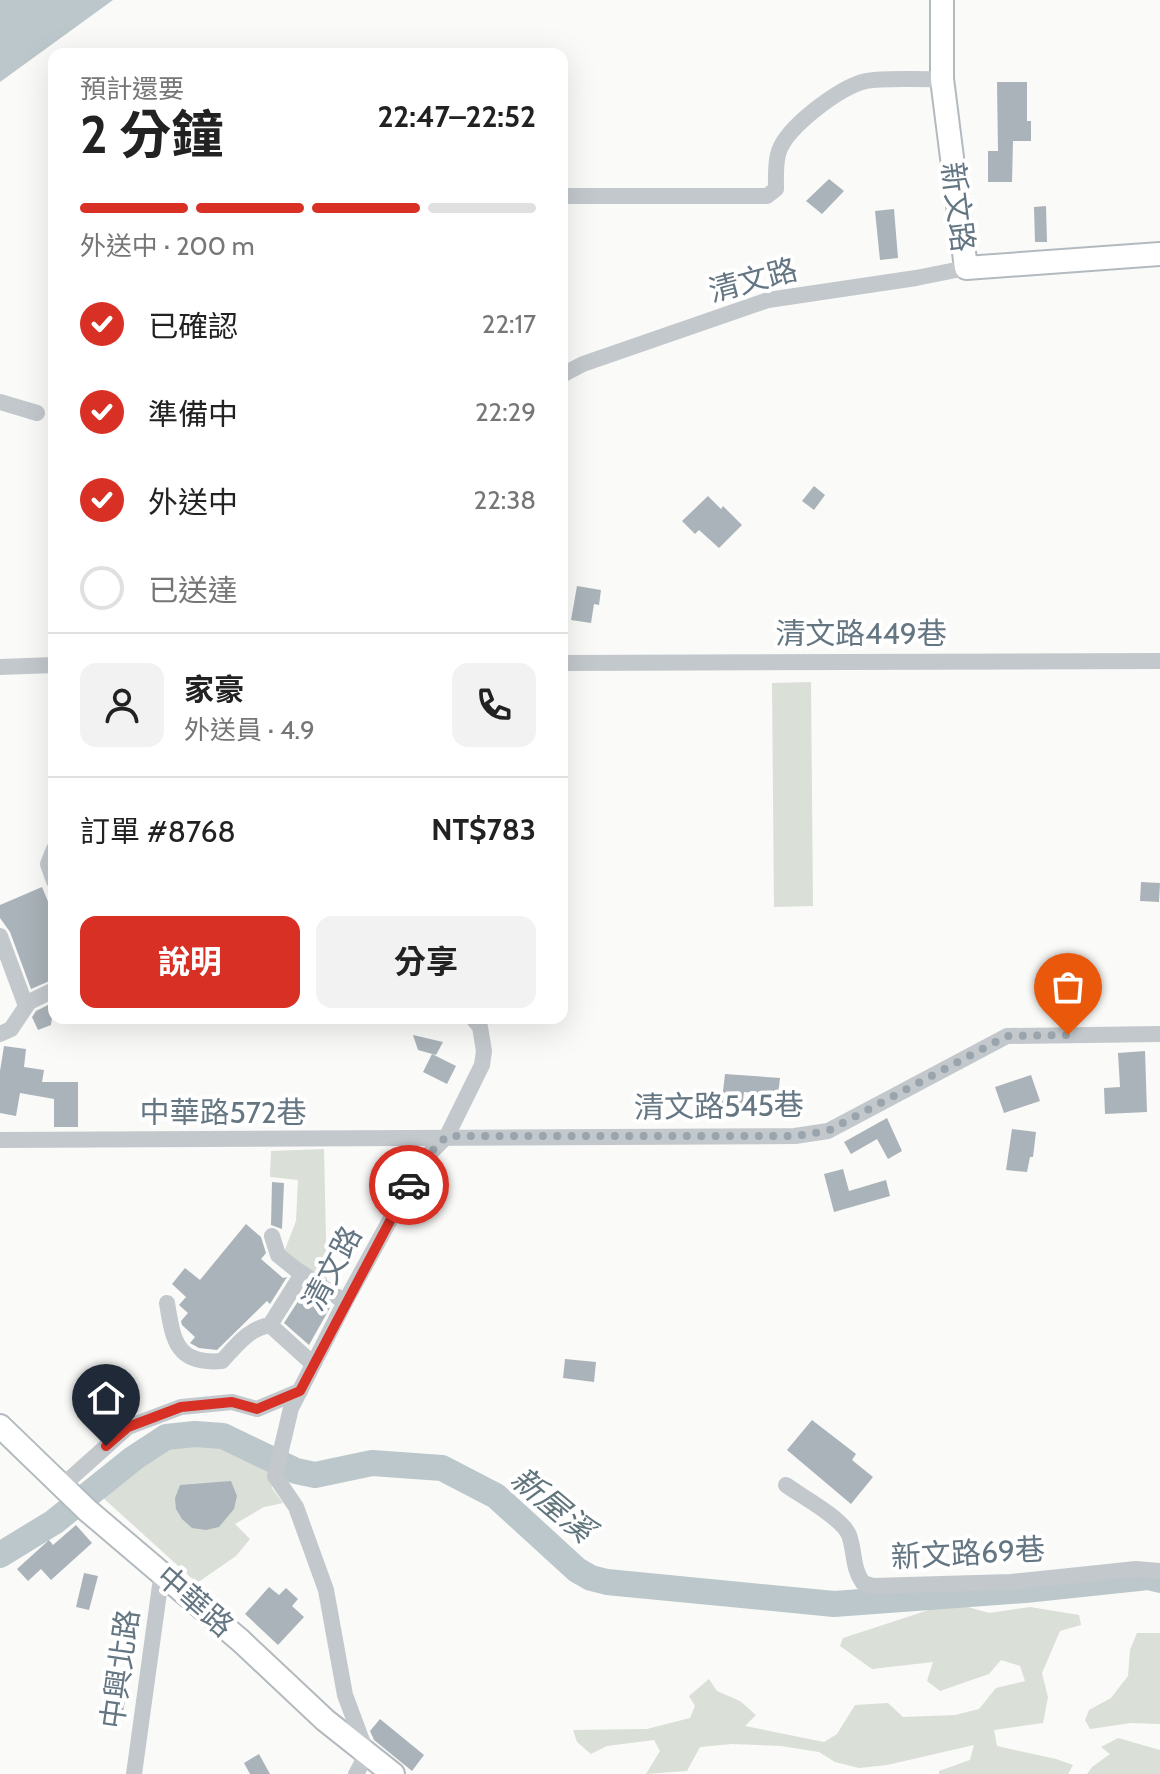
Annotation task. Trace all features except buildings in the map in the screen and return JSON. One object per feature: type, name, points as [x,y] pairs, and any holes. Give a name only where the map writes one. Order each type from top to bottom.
[{"type":"main road","name":"新文路","points":[[942,0],[942,79],[966,268],[1160,254]]},
{"type":"main road","name":"中華路","points":[[0,1426],[87,1510],[162,1571],[325,1720],[393,1774]]},
{"type":"street","points":[[568,196],[767,196],[776,189],[777,155],[782,143],[834,96],[866,81],[942,79]]},
{"type":"street","name":"清文路","points":[[568,372],[768,300],[966,268]]},
{"type":"street","points":[[0,402],[37,413]]},
{"type":"street","name":"清文路449巷","points":[[568,663],[1160,661]]},
{"type":"street","points":[[0,667],[48,665]]},
{"type":"street","points":[[0,936],[26,1006]]},
{"type":"street","points":[[0,1034],[11,1029],[36,997],[48,992]]},
{"type":"street","name":"清文路","points":[[367,1754],[345,1695],[326,1590],[296,1507],[275,1476],[291,1408],[313,1364],[423,1160],[447,1136],[482,1065],[484,1051],[478,1024]]},
{"type":"street","name":"清文路545巷","points":[[447,1136],[795,1136],[828,1131],[1007,1036],[1160,1034]]},
{"type":"street","name":"中華路572巷","points":[[0,1140],[196,1141],[447,1136]]},
{"type":"street","points":[[272,1236],[278,1255],[345,1302]]},
{"type":"street","points":[[270,1325],[302,1274]]},
{"type":"street","points":[[167,1303],[173,1337],[184,1354],[195,1360],[222,1361],[259,1326],[270,1325],[313,1364]]},
{"type":"street","points":[[66,1490],[128,1427],[181,1407],[232,1402],[257,1409],[300,1391]]},
{"type":"street","name":"新文路69巷","points":[[786,1485],[849,1534],[857,1575],[863,1583],[873,1586],[1011,1582],[1136,1569],[1160,1571]]},
{"type":"street","name":"中興北路","points":[[134,1774],[162,1571]]},
{"type":"street","points":[[356,1774],[367,1754]]},
{"type":"shaded area","points":[[0,0],[113,0],[0,82]]},
{"type":"shaded area","points":[[811,682],[813,906],[774,907],[772,683]]},
{"type":"shaded area","points":[[324,1149],[327,1284],[284,1252],[296,1221],[298,1180],[270,1177],[271,1151]]},
{"type":"shaded area","points":[[197,1436],[249,1452],[271,1467],[272,1488],[283,1503],[264,1507],[235,1524],[250,1539],[236,1556],[197,1583],[101,1496],[152,1451]]},
{"type":"shaded area","points":[[941,1606],[968,1607],[989,1613],[1030,1607],[1079,1615],[1081,1625],[1060,1631],[1042,1673],[1048,1697],[1043,1723],[994,1730],[997,1746],[1073,1765],[1068,1774],[939,1774],[939,1771],[970,1760],[974,1745],[887,1765],[859,1768],[835,1762],[819,1752],[781,1746],[732,1744],[700,1747],[687,1771],[646,1774],[660,1751],[654,1740],[607,1746],[591,1754],[577,1742],[573,1730],[647,1729],[690,1718],[695,1706],[689,1696],[709,1679],[717,1691],[740,1701],[756,1715],[745,1726],[824,1742],[837,1734],[855,1705],[888,1703],[903,1717],[955,1715],[979,1709],[996,1688],[1025,1681],[1020,1666],[1001,1660],[989,1674],[940,1691],[927,1681],[933,1662],[872,1669],[840,1646],[843,1638]]},
{"type":"shaded area","points":[[1137,1633],[1160,1633],[1160,1724],[1131,1723],[1090,1729],[1085,1720],[1089,1710],[1111,1698],[1128,1676],[1130,1650]]},
{"type":"shaded area","points":[[1118,1738],[1160,1750],[1160,1774],[1087,1774],[1110,1754],[1101,1747]]},
{"type":"waterway","name":"新屋溪","points":[[0,1555],[54,1522],[134,1458],[166,1437],[195,1434],[223,1436],[296,1471],[315,1475],[372,1463],[442,1468],[496,1496],[577,1570],[607,1582],[834,1604],[1025,1590],[1148,1577],[1160,1580]]},
{"type":"way so far","points":[[409,1185],[423,1160],[447,1136],[795,1136],[828,1131],[1007,1036],[1068,1035]]},
{"type":"route","points":[[106,1446],[128,1427],[181,1407],[232,1402],[257,1409],[300,1391],[409,1185]]}]
